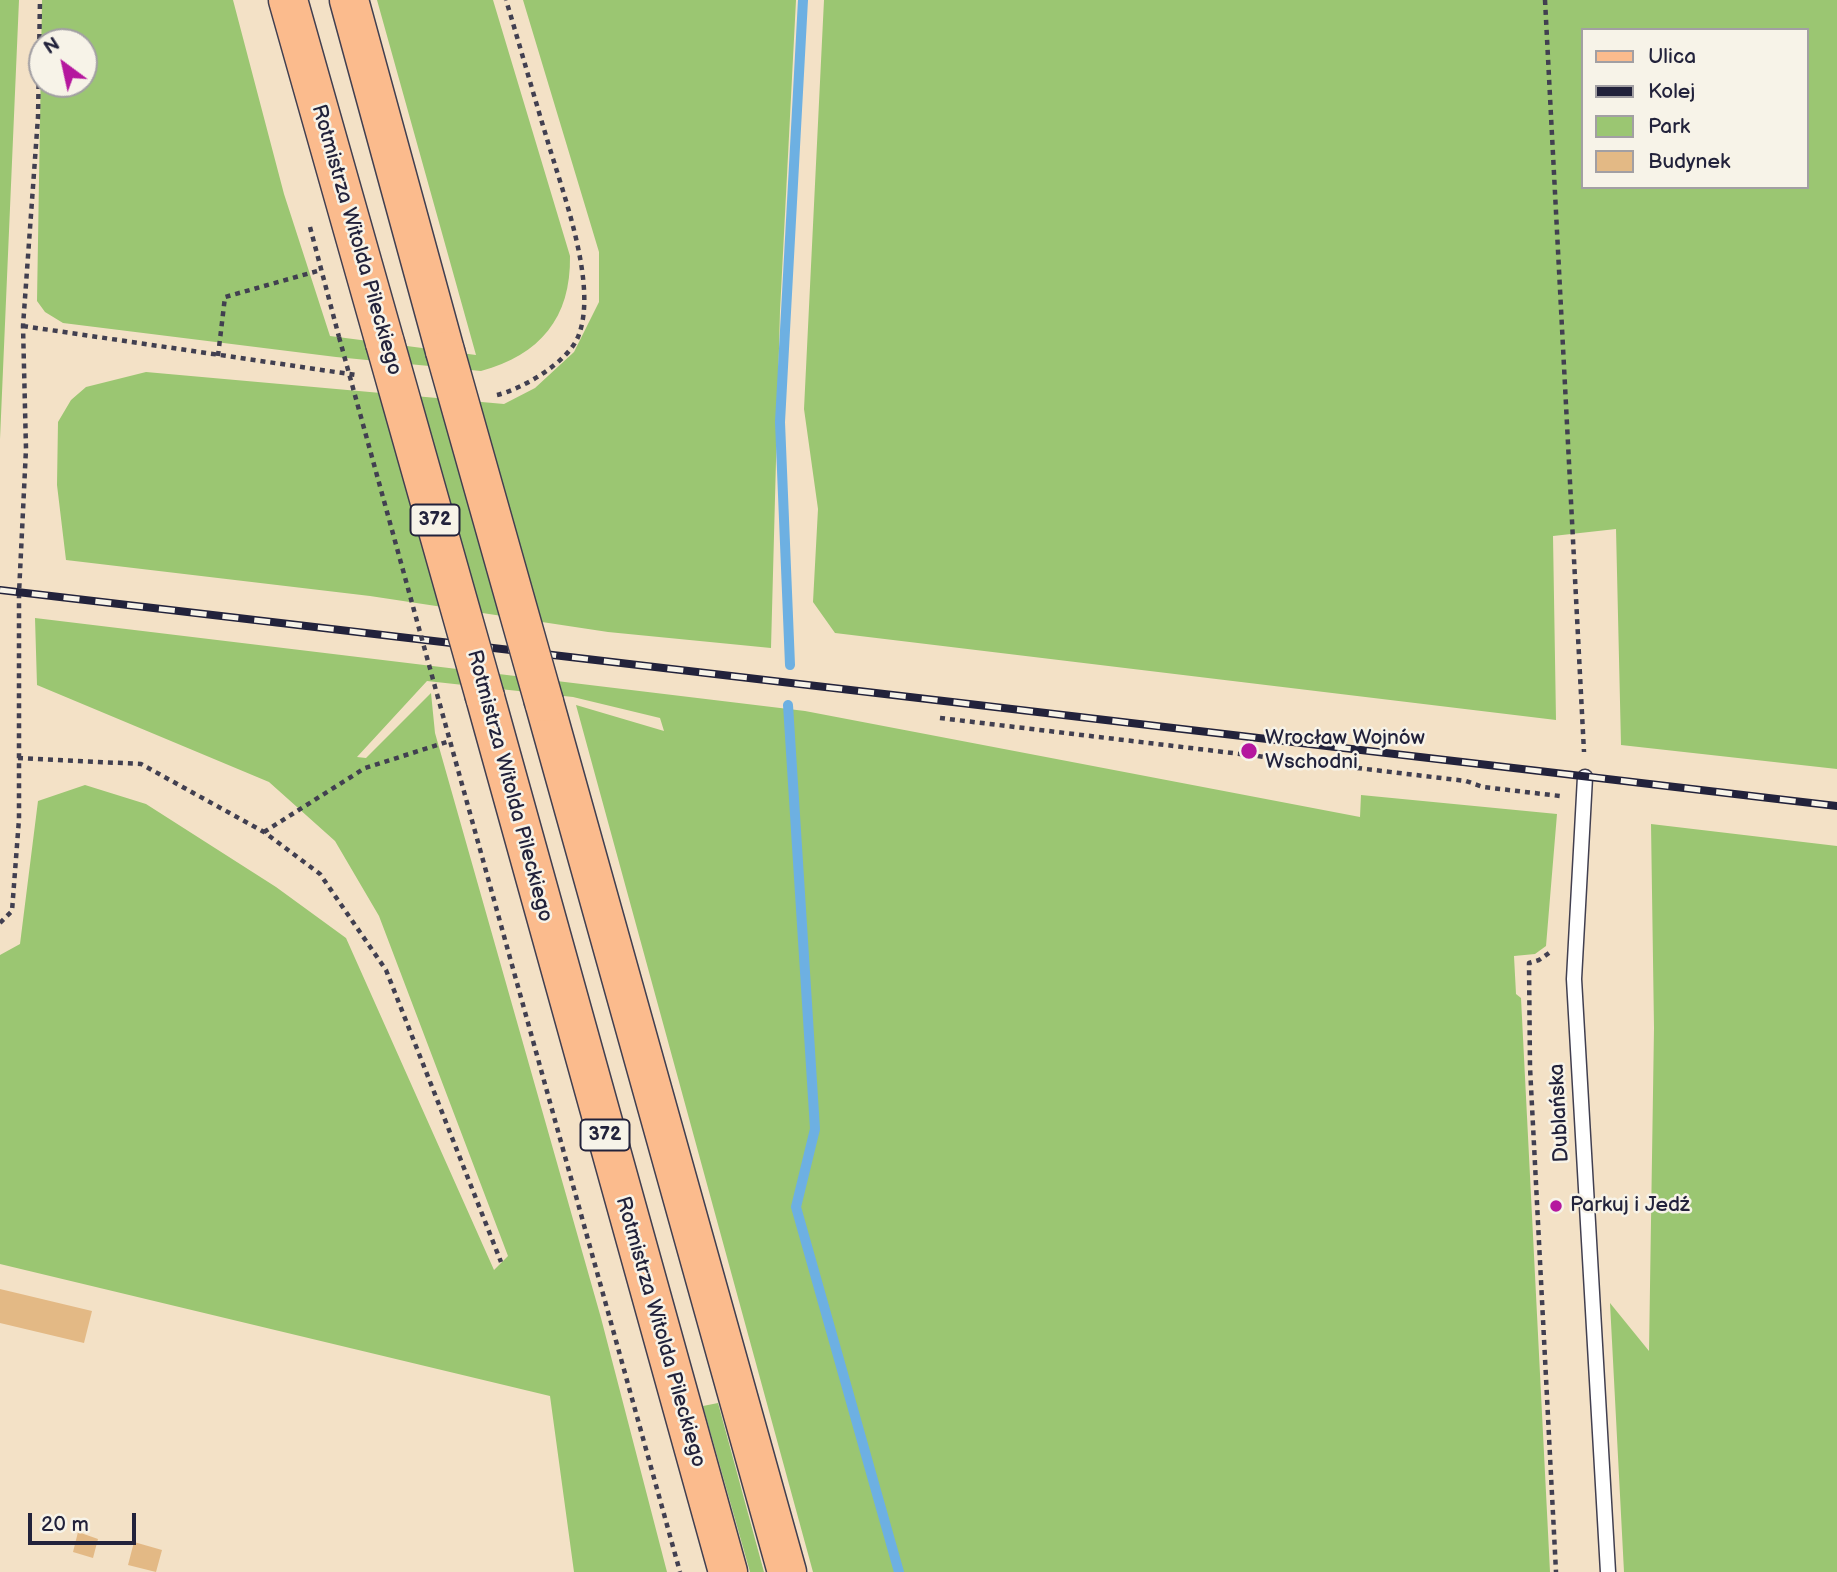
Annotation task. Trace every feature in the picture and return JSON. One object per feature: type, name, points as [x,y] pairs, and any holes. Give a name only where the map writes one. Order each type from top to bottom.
[{"type":"main road","name":"Rotmistrza Witolda Pileckiego","points":[[288,0],[728,1572]]},
{"type":"main road","name":"372","points":[[349,0],[788,1572]]},
{"type":"lane","name":"Dublańska","points":[[1585,777],[1574,979],[1608,1572]]},
{"type":"path","points":[[0,923],[12,911],[19,818],[19,593],[26,449],[23,326],[38,117],[40,0]]},
{"type":"path","points":[[1545,0],[1585,777]]},
{"type":"path","points":[[218,356],[225,297],[321,270]]},
{"type":"path","points":[[340,337],[680,1572]]},
{"type":"path","points":[[940,718],[1452,779],[1483,787],[1565,796]]},
{"type":"path","points":[[264,832],[365,768],[450,741]]},
{"type":"path","points":[[18,758],[141,764],[264,832],[320,874],[386,970],[500,1262]]},
{"type":"path","points":[[1552,947],[1539,960],[1529,963],[1529,980],[1530,1080],[1556,1572]]},
{"type":"green space","points":[[0,0],[19,0],[0,439]]},
{"type":"green space","points":[[42,0],[233,0],[284,194],[330,336],[476,355],[377,0],[493,0],[570,256],[565,298],[558,315],[548,331],[520,355],[481,371],[336,357],[63,323],[45,312],[37,301],[40,98],[98,98],[98,28],[42,28]]},
{"type":"green space","points":[[523,0],[796,0],[780,311],[771,648],[608,632],[370,596],[66,560],[57,485],[58,422],[71,400],[86,387],[146,372],[504,404],[535,388],[574,352],[599,302],[599,252]]},
{"type":"green space","points":[[824,0],[1837,0],[1837,769],[1621,745],[1616,529],[1553,536],[1556,720],[835,633],[813,602],[818,509],[804,409]]},
{"type":"green space","points":[[35,618],[805,711],[1360,817],[1361,795],[1557,814],[1546,946],[1535,954],[1514,956],[1516,994],[1521,998],[1550,1572],[813,1572],[576,705],[664,731],[660,718],[573,697],[427,681],[357,757],[366,758],[431,693],[435,733],[601,1318],[667,1572],[574,1572],[550,1396],[0,1264],[0,955],[20,944],[38,801],[85,785],[146,804],[276,887],[346,938],[494,1270],[508,1256],[379,916],[335,841],[269,782],[37,685]]},
{"type":"green space","points":[[1651,824],[1837,846],[1837,1572],[1624,1572],[1610,1303],[1649,1351],[1654,1028]]},
{"type":"green space","points":[[718,1403],[764,1572],[750,1572],[703,1406]]},
{"type":"building","points":[[0,1289],[92,1311],[84,1343],[0,1323]]},
{"type":"building","points":[[78,1532],[98,1539],[93,1558],[73,1552]]},
{"type":"building","points":[[134,1542],[162,1550],[156,1572],[128,1565]]},
{"type":"waterway","points":[[790,665],[780,422],[803,0]]},
{"type":"waterway","points":[[788,705],[815,1129],[796,1207],[899,1572]]},
{"type":"railway","points":[[0,590],[1837,806]]},
{"type":"place","name":"Wrocław Wojnów Wschodni","points":[[1249,751]]},
{"type":"place","name":"Parkuj i Jedź","points":[[1556,1206]]}]
